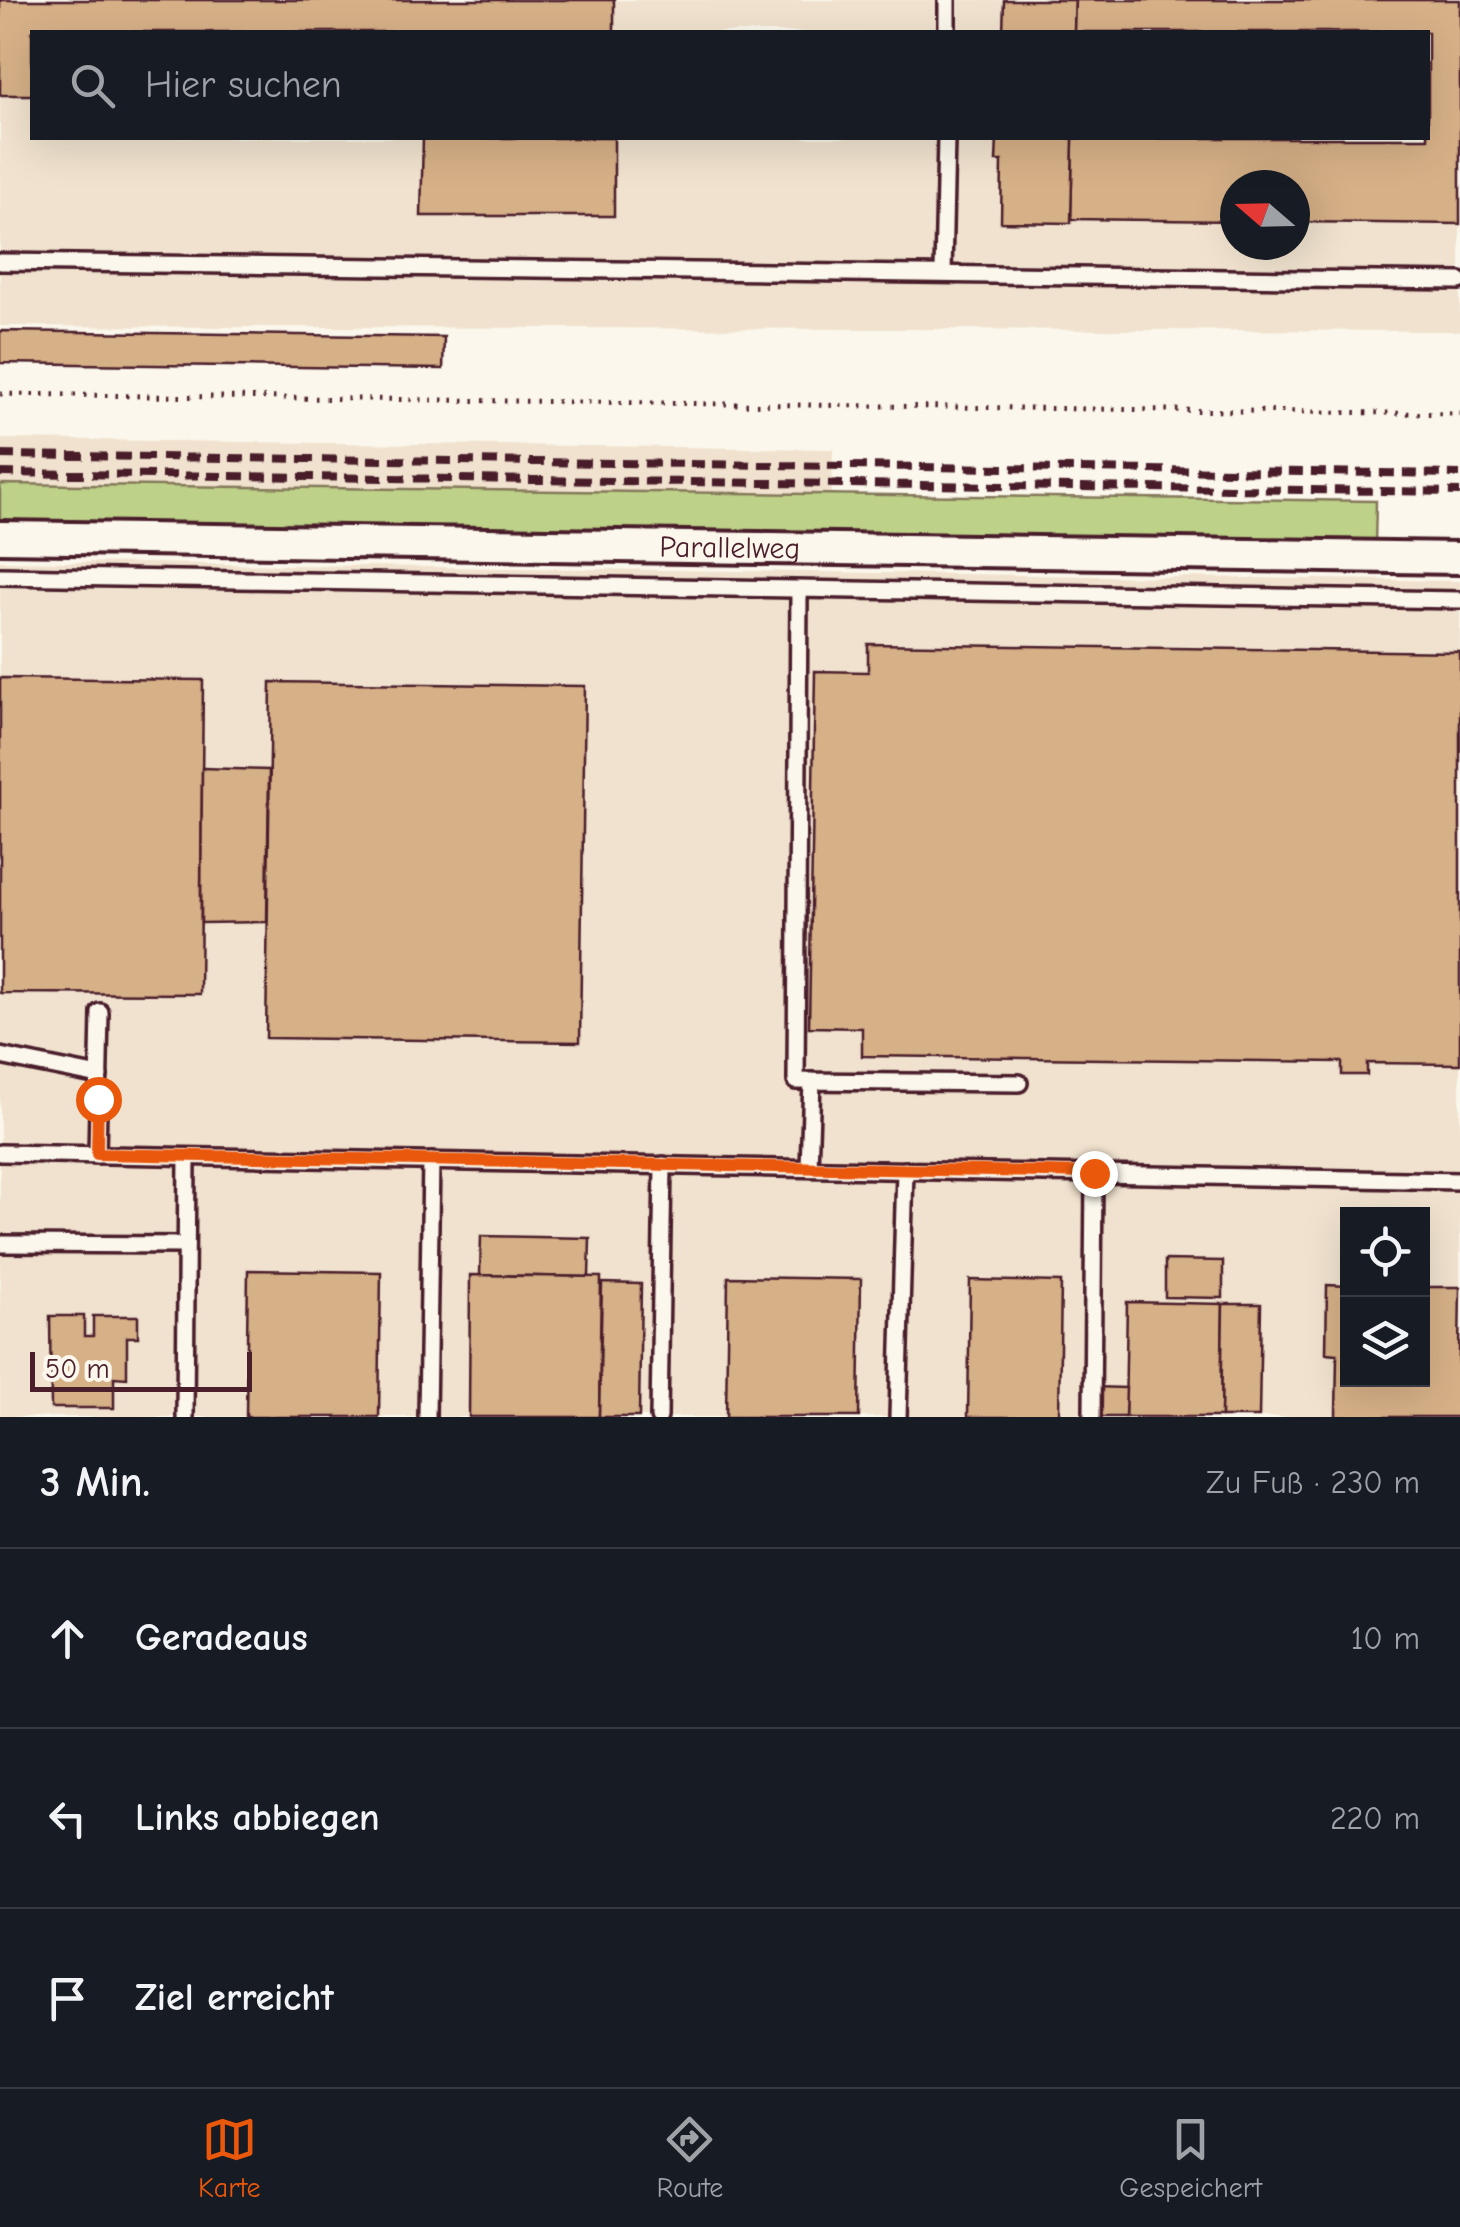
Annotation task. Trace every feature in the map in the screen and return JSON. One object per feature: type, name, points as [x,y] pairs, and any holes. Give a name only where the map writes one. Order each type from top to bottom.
[{"type":"street","name":"Parallelweg","points":[[0,537],[1460,558]]},
{"type":"lane","points":[[947,0],[947,30]]},
{"type":"lane","points":[[943,273],[946,140]]},
{"type":"lane","points":[[0,262],[1460,282]]},
{"type":"lane","points":[[0,576],[1460,600]]},
{"type":"lane","points":[[799,590],[796,1081],[1019,1083]]},
{"type":"lane","points":[[97,1154],[100,1012]]},
{"type":"lane","points":[[0,1056],[99,1076]]},
{"type":"lane","points":[[809,1168],[812,1082]]},
{"type":"lane","points":[[0,1153],[1460,1180]]},
{"type":"lane","points":[[185,1417],[187,1156]]},
{"type":"lane","points":[[427,1417],[432,1161]]},
{"type":"lane","points":[[659,1417],[663,1165]]},
{"type":"lane","points":[[898,1417],[906,1170]]},
{"type":"lane","points":[[1092,1417],[1094,1173]]},
{"type":"lane","points":[[0,1244],[186,1245]]},
{"type":"path","points":[[0,394],[1460,414]]},
{"type":"shaded area","points":[[0,0],[1460,0],[1460,331],[0,326]]},
{"type":"shaded area","points":[[0,439],[833,449],[832,495],[0,484]]},
{"type":"shaded area","points":[[0,561],[1460,581],[1460,1417],[0,1417]]},
{"type":"green space","points":[[0,484],[1376,501],[1375,545],[0,523]]},
{"type":"building","points":[[0,0],[614,0],[614,30],[30,30],[30,95],[0,95]]},
{"type":"building","points":[[1004,0],[1075,0],[1074,30],[1003,30]]},
{"type":"building","points":[[1075,0],[1460,0],[1460,224],[1310,222],[1310,170],[1220,170],[1220,221],[1071,219],[1073,140],[1430,140],[1430,30],[1074,30]]},
{"type":"building","points":[[423,140],[614,140],[614,216],[421,216]]},
{"type":"building","points":[[997,140],[1073,140],[1071,223],[1001,222],[1002,161],[996,161]]},
{"type":"building","points":[[0,331],[444,337],[443,369],[0,363]]},
{"type":"building","points":[[868,644],[1460,652],[1460,1064],[1367,1063],[1367,1075],[1342,1075],[1342,1062],[862,1056],[862,1028],[809,1027],[815,671],[868,672]]},
{"type":"building","points":[[0,678],[203,680],[200,994],[0,993]]},
{"type":"building","points":[[271,682],[585,686],[580,1042],[266,1038]]},
{"type":"building","points":[[202,768],[269,770],[267,922],[201,923]]},
{"type":"building","points":[[481,1236],[590,1238],[589,1277],[480,1275]]},
{"type":"building","points":[[1165,1260],[1223,1261],[1223,1298],[1165,1297]]},
{"type":"building","points":[[248,1270],[381,1272],[379,1417],[246,1417]]},
{"type":"building","points":[[470,1275],[601,1277],[599,1417],[469,1417]]},
{"type":"building","points":[[728,1277],[861,1279],[859,1417],[726,1417]]},
{"type":"building","points":[[970,1280],[1061,1282],[1059,1417],[968,1417]]},
{"type":"building","points":[[602,1283],[641,1284],[639,1417],[599,1417]]},
{"type":"building","points":[[1327,1285],[1340,1286],[1340,1387],[1430,1387],[1430,1287],[1460,1287],[1458,1417],[1336,1417],[1337,1354],[1326,1353]]},
{"type":"building","points":[[1127,1302],[1223,1304],[1221,1417],[1125,1417]]},
{"type":"building","points":[[1223,1304],[1261,1304],[1259,1417],[1221,1417]]},
{"type":"building","points":[[50,1316],[84,1316],[84,1336],[93,1336],[93,1316],[138,1316],[138,1337],[127,1337],[127,1378],[114,1377],[114,1408],[51,1408]]},
{"type":"building","points":[[1092,1387],[1126,1388],[1125,1417],[1092,1417]]},
{"type":"railway","points":[[0,455],[1460,474]]},
{"type":"railway","points":[[0,473],[1460,492]]},
{"type":"route","points":[[98,1099],[97,1154],[1094,1173]]}]
